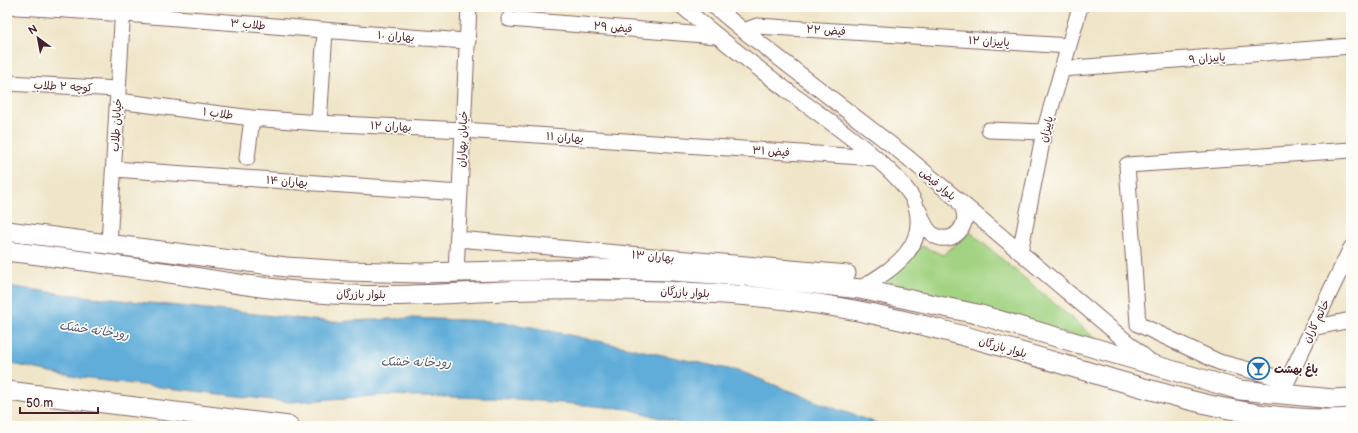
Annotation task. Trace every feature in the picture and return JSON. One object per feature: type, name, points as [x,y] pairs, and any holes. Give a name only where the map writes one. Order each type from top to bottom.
[{"type":"main road","name":"بلوار بازرگان","points":[[7,231],[286,267],[347,271],[456,272],[596,269],[672,270],[745,276],[860,289],[977,314],[1240,390],[1284,387],[1333,399],[1351,398]]},
{"type":"main road","name":"بلوار بازرگان","points":[[7,251],[279,290],[356,296],[532,290],[673,291],[741,295],[817,304],[902,320],[1159,392],[1235,411],[1279,417],[1329,420],[1351,418]]},
{"type":"main road","points":[[741,295],[745,276]]},
{"type":"main road","points":[[7,391],[289,426]]},
{"type":"main road","points":[[7,402],[199,426]]},
{"type":"street","name":"طلاب ۳","points":[[16,7],[123,10],[325,31]]},
{"type":"street","name":"خیابان بهاران","points":[[456,272],[469,7]]},
{"type":"street","name":"بلوار فیض","points":[[683,7],[716,36],[876,158],[909,190],[916,206],[918,222],[916,238],[908,254],[892,268],[860,289]]},
{"type":"street","name":"بلوار فیض","points":[[715,7],[907,157],[1157,367]]},
{"type":"street","name":"پاییزان","points":[[1020,252],[1044,132],[1080,7]]},
{"type":"street","name":"خیابان طلاب","points":[[109,243],[123,10]]},
{"type":"street","name":"فیض ۲۹","points":[[509,19],[716,36]]},
{"type":"street","name":"فیض ۲۲","points":[[744,31],[757,26],[910,36]]},
{"type":"street","name":"بهاران ۱۰","points":[[325,31],[468,41]]},
{"type":"street","points":[[319,123],[325,31]]},
{"type":"street","name":"پاییزان ۱۲","points":[[910,36],[1069,46]]},
{"type":"street","name":"پاییزان ۹","points":[[1062,69],[1351,46]]},
{"type":"street","name":"کوچه ۲ طلاب","points":[[7,83],[118,95]]},
{"type":"street","name":"طلاب ۱","points":[[118,95],[252,118],[319,123]]},
{"type":"street","points":[[247,158],[252,118]]},
{"type":"street","name":"بهاران ۱۲","points":[[319,123],[463,130]]},
{"type":"street","name":"بهاران ۱۱","points":[[463,130],[666,143]]},
{"type":"street","points":[[989,130],[1044,132]]},
{"type":"street","name":"فیض ۳۱","points":[[666,143],[876,158]]},
{"type":"street","points":[[1284,387],[1219,362],[1138,324],[1127,165],[1351,150]]},
{"type":"street","name":"بهاران ۱۴","points":[[114,169],[460,193]]},
{"type":"street","points":[[916,206],[926,227],[939,237],[947,238],[958,233],[965,223],[966,215],[963,207],[958,201]]},
{"type":"street","name":"بهاران ۱۳","points":[[458,239],[848,272]]},
{"type":"street","name":"خاتم کاران","points":[[1284,387],[1351,248]]},
{"type":"street","points":[[1312,328],[1351,320]]},
{"type":"green space","points":[[970,232],[1102,344],[886,281],[922,246],[943,255]]},
{"type":"water","name":"رودخانه خشک","points":[[7,286],[63,294],[332,322],[410,318],[490,321],[532,327],[742,372],[830,407],[885,426],[689,426],[628,409],[517,399],[386,395],[290,402],[81,378],[7,363]]},
{"type":"place","name":"باغ بهشت","points":[[1259,369]]}]
